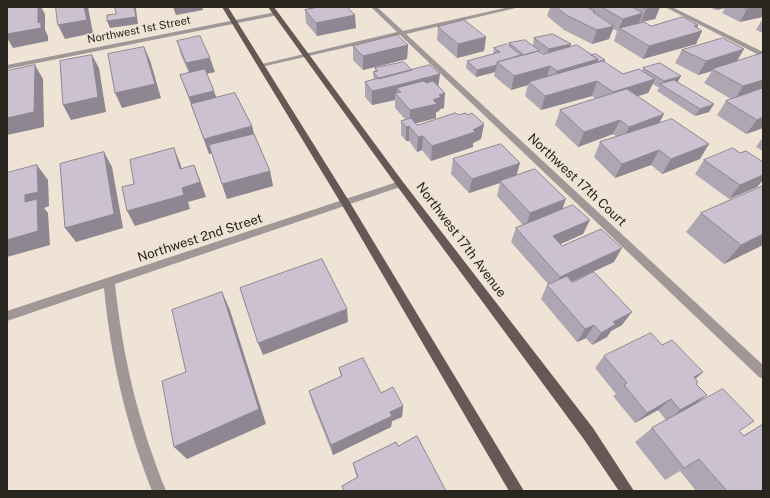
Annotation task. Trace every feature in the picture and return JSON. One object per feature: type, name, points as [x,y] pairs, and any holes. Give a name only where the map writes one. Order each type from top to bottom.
[{"type":"main road","points":[[225,7],[346,203],[517,491]]},
{"type":"main road","name":"Northwest 17th Avenue","points":[[271,7],[400,184],[588,433],[626,491]]},
{"type":"street","name":"Northwest 17th Court","points":[[374,7],[763,373]]},
{"type":"street","points":[[261,65],[517,7]]},
{"type":"street","points":[[668,7],[763,55]]},
{"type":"street","name":"Northwest 1st Street","points":[[7,67],[276,14]]},
{"type":"street","name":"Northwest 2nd Street","points":[[7,316],[400,184]]},
{"type":"street","points":[[109,282],[116,344],[129,402],[145,458],[159,491]]},
{"type":"building","points":[[7,7],[38,7],[38,23],[41,22],[41,28],[7,34]]},
{"type":"building","points":[[56,7],[84,7],[87,20],[58,25]]},
{"type":"building","points":[[115,7],[134,7],[136,17],[107,21],[107,15],[116,14]]},
{"type":"building","points":[[319,7],[347,7],[355,15],[316,23],[305,10]]},
{"type":"building","points":[[556,7],[587,7],[614,26],[597,30],[568,16]]},
{"type":"building","points":[[602,7],[632,7],[643,13],[623,19]]},
{"type":"building","points":[[642,7],[655,7],[646,9]]},
{"type":"building","points":[[743,7],[756,7],[747,9]]},
{"type":"building","points":[[683,17],[698,25],[694,26],[702,31],[649,46],[619,28],[644,22],[651,26]]},
{"type":"building","points":[[464,20],[486,37],[458,44],[438,27]]},
{"type":"building","points":[[553,34],[571,44],[549,49],[534,38]]},
{"type":"building","points":[[397,35],[408,45],[363,56],[353,46]]},
{"type":"building","points":[[200,36],[210,58],[186,63],[177,41]]},
{"type":"building","points":[[723,38],[744,49],[706,61],[682,50]]},
{"type":"building","points":[[525,40],[540,51],[524,55],[509,43]]},
{"type":"building","points":[[507,44],[521,55],[497,62],[497,65],[477,70],[467,61],[500,52],[494,48]]},
{"type":"building","points":[[577,45],[598,59],[557,71],[550,66],[514,76],[497,62],[538,51],[543,54]]},
{"type":"building","points":[[144,47],[155,84],[115,93],[108,54]]},
{"type":"building","points":[[763,53],[763,80],[743,86],[712,69]]},
{"type":"building","points":[[596,54],[605,60],[597,62],[598,59],[591,55]]},
{"type":"building","points":[[92,55],[98,97],[63,105],[60,61]]},
{"type":"building","points":[[603,61],[623,74],[639,69],[655,79],[613,92],[597,81],[545,96],[529,82]]},
{"type":"building","points":[[404,62],[412,70],[379,79],[373,72],[378,71],[375,68]]},
{"type":"building","points":[[660,63],[681,76],[664,81],[643,68]]},
{"type":"building","points":[[35,65],[34,112],[7,118],[7,71]]},
{"type":"building","points":[[430,65],[440,74],[372,91],[365,82]]},
{"type":"building","points":[[205,69],[214,91],[189,97],[180,75]]},
{"type":"building","points":[[674,80],[714,104],[700,109],[660,84]]},
{"type":"building","points":[[424,81],[426,83],[433,81],[445,93],[439,95],[441,97],[433,100],[437,104],[410,110],[395,93],[401,92],[397,88]]},
{"type":"building","points":[[763,88],[763,117],[757,120],[726,101]]},
{"type":"building","points":[[627,89],[664,114],[629,127],[620,120],[584,132],[560,110]]},
{"type":"building","points":[[235,93],[252,126],[204,139],[191,104]]},
{"type":"building","points":[[456,113],[458,115],[466,113],[468,115],[472,113],[484,124],[473,130],[475,132],[432,146],[423,136],[418,137],[409,126],[406,127],[401,121],[411,118],[417,125]]},
{"type":"building","points":[[672,119],[709,144],[671,159],[659,150],[622,164],[600,142]]},
{"type":"building","points":[[254,134],[270,171],[222,184],[209,145]]},
{"type":"building","points":[[501,144],[520,163],[472,179],[453,159]]},
{"type":"building","points":[[174,148],[180,169],[194,165],[200,182],[182,188],[184,195],[127,211],[122,187],[134,184],[130,160]]},
{"type":"building","points":[[733,148],[740,153],[746,151],[763,162],[763,175],[740,185],[704,160]]},
{"type":"building","points":[[104,152],[114,214],[65,228],[60,164]]},
{"type":"building","points":[[37,165],[38,192],[25,195],[25,202],[37,199],[38,231],[7,240],[7,173]]},
{"type":"building","points":[[535,169],[566,199],[530,213],[500,181]]},
{"type":"building","points":[[763,186],[763,234],[741,245],[701,213]]},
{"type":"building","points":[[573,205],[590,220],[553,236],[562,246],[601,229],[622,248],[560,277],[516,228]]},
{"type":"building","points":[[322,259],[347,309],[258,343],[240,288]]},
{"type":"building","points":[[594,272],[632,312],[613,322],[616,324],[601,333],[594,325],[585,329],[547,285],[567,276],[572,282]]},
{"type":"building","points":[[222,292],[259,409],[174,447],[162,381],[186,372],[172,310]]},
{"type":"building","points":[[651,333],[662,345],[672,340],[703,372],[694,377],[698,382],[696,384],[707,395],[680,410],[671,399],[647,413],[624,385],[627,383],[604,356]]},
{"type":"building","points":[[363,358],[381,393],[393,387],[403,406],[390,412],[392,416],[331,445],[309,391],[342,376],[339,368]]},
{"type":"building","points":[[723,389],[754,421],[739,431],[744,436],[763,424],[763,491],[727,491],[699,459],[684,468],[652,428]]},
{"type":"building","points":[[417,436],[446,491],[344,491],[342,486],[358,477],[353,463],[396,442],[398,446]]}]
